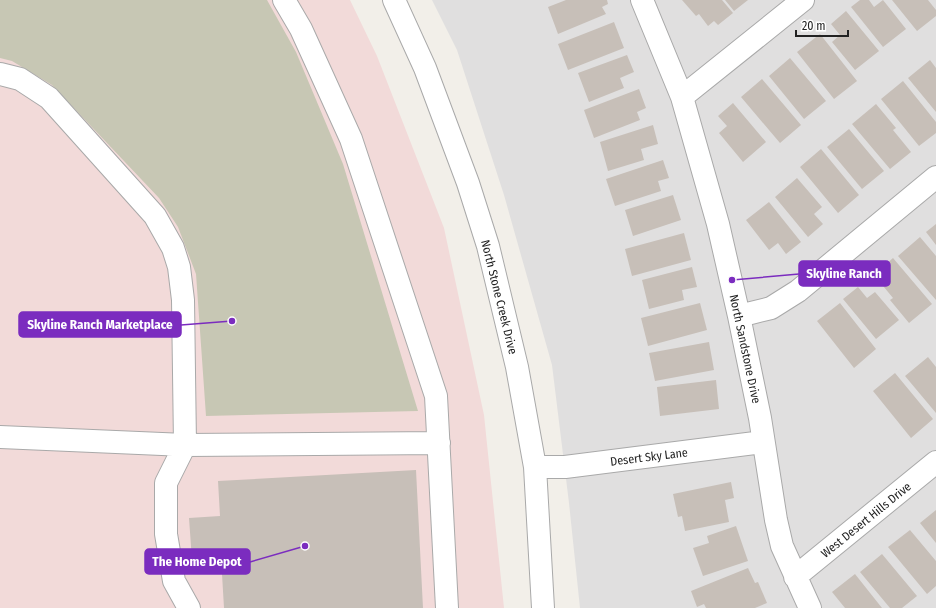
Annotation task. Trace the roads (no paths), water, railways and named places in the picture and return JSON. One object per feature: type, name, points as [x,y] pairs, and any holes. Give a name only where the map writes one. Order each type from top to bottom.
[{"type":"street","points":[[284,0],[301,29],[351,139],[436,396],[447,608]]},
{"type":"street","name":"North Stone Creek Drive","points":[[394,0],[428,75],[468,183],[488,246],[517,367],[535,467],[543,608]]},
{"type":"street","name":"North Sandstone Drive","points":[[642,0],[682,97],[718,224],[739,316],[782,546],[810,608]]},
{"type":"street","points":[[682,97],[803,0]]},
{"type":"street","points":[[0,74],[20,79],[49,98],[155,216],[173,248],[179,267],[183,300],[185,445],[166,483],[166,534],[174,581],[189,608]]},
{"type":"street","points":[[739,316],[771,308],[798,291],[936,177]]},
{"type":"street","points":[[0,436],[185,445],[439,443]]},
{"type":"street","name":"Desert Sky Lane","points":[[535,467],[565,467],[763,442]]},
{"type":"street","name":"West Desert Hills Drive","points":[[795,577],[936,462]]},
{"type":"place","name":"Skyline Ranch","points":[[732,280]]},
{"type":"place","name":"Skyline Ranch Marketplace","points":[[232,321]]},
{"type":"place","name":"The Home Depot","points":[[305,546]]}]
